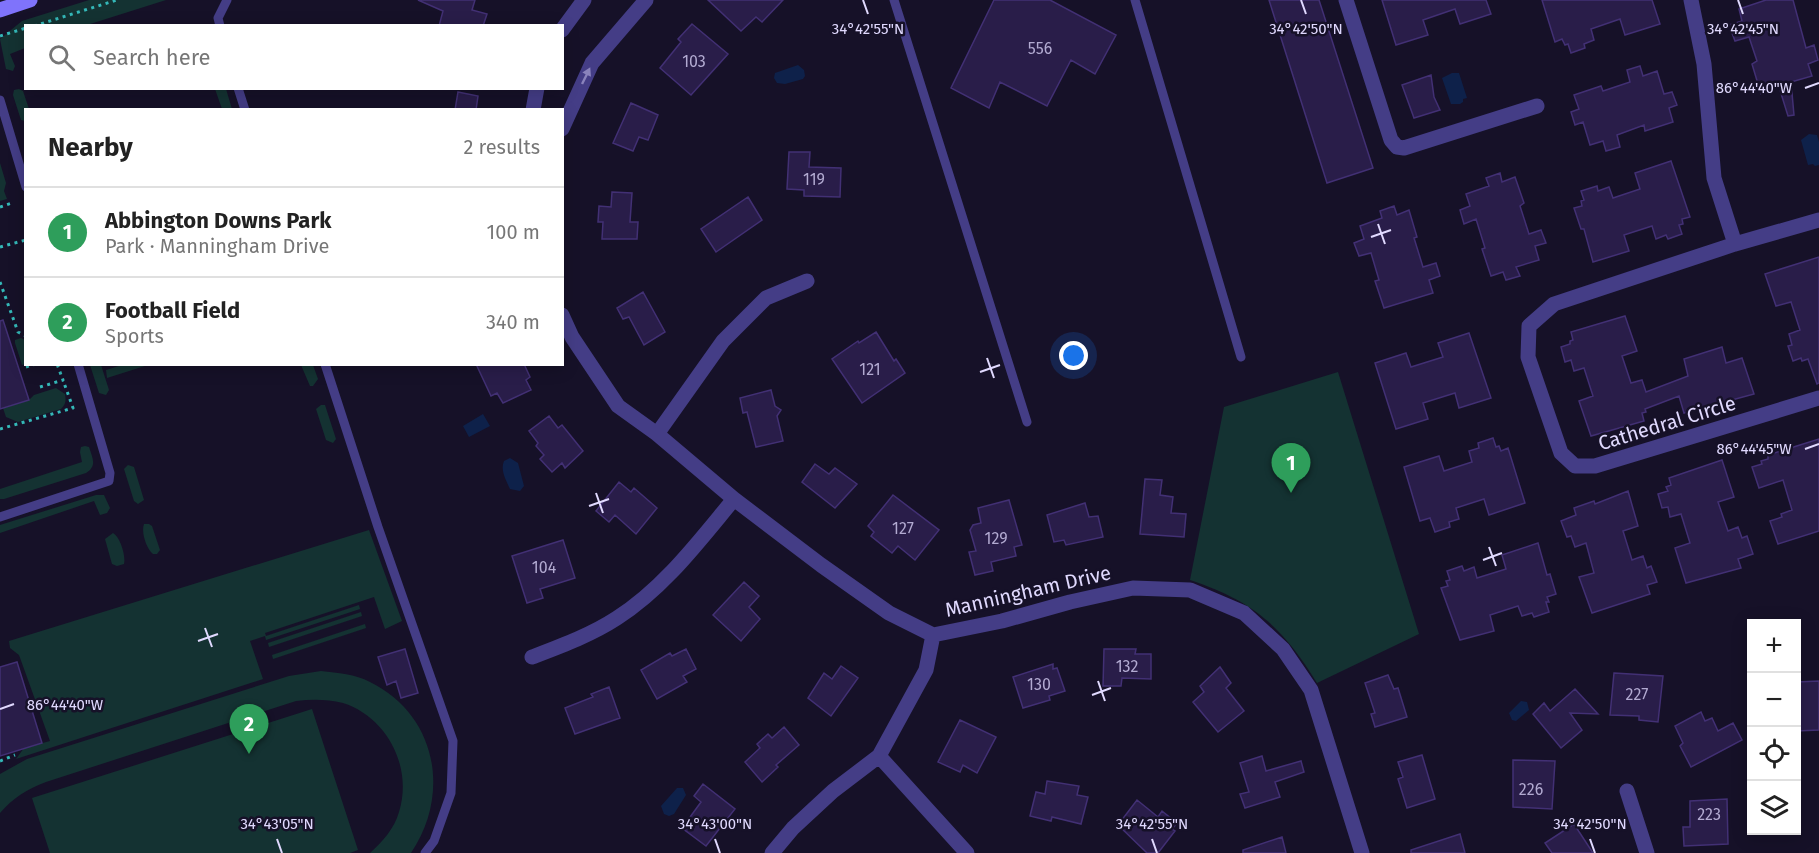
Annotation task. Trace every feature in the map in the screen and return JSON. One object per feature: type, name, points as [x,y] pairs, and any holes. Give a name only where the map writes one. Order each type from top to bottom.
[{"type":"main road","points":[[0,10],[30,0]]},
{"type":"street","points":[[564,27],[584,0]]},
{"type":"street","points":[[564,125],[592,63],[646,0]]},
{"type":"street","points":[[1346,0],[1391,140],[1397,147],[1404,147],[1537,106]]},
{"type":"street","points":[[1691,0],[1704,64],[1714,178],[1735,244]]},
{"type":"street","points":[[533,108],[537,90]]},
{"type":"street","name":"Cathedral Circle","points":[[1819,220],[1735,244],[1554,304],[1529,326],[1528,357],[1561,453],[1575,466],[1595,466],[1819,398]]},
{"type":"street","points":[[657,434],[723,341],[766,298],[807,281]]},
{"type":"street","name":"Manningham Drive","points":[[564,319],[572,337],[618,406],[657,434],[734,499],[889,613],[933,634],[1002,621],[1070,602],[1133,588],[1190,590],[1244,613],[1284,649],[1311,690],[1362,853]]},
{"type":"street","points":[[532,657],[579,638],[617,618],[656,587],[734,499]]},
{"type":"street","points":[[772,853],[793,828],[833,791],[879,756],[926,670],[933,634]]},
{"type":"street","points":[[879,756],[967,853]]},
{"type":"street","points":[[1627,791],[1647,853]]},
{"type":"lane","points":[[220,24],[218,18],[227,0]]},
{"type":"lane","points":[[894,0],[1027,422]]},
{"type":"lane","points":[[1135,0],[1241,357]]},
{"type":"lane","points":[[239,90],[244,108]]},
{"type":"lane","points":[[0,100],[24,180]]},
{"type":"lane","points":[[0,517],[109,481],[108,466],[79,366]]},
{"type":"lane","points":[[326,366],[378,527],[453,741],[451,793],[434,841],[425,853]]},
{"type":"path","points":[[40,24],[117,0]]},
{"type":"path","points":[[0,36],[24,29]]},
{"type":"path","points":[[0,207],[12,203]]},
{"type":"path","points":[[0,247],[24,241]]},
{"type":"path","points":[[0,282],[18,332],[24,335]]},
{"type":"path","points":[[26,368],[31,366]]},
{"type":"path","points":[[0,429],[73,408],[58,366]]},
{"type":"path","points":[[40,387],[63,380]]},
{"type":"path","points":[[0,761],[15,755]]},
{"type":"green space","points":[[89,0],[166,0],[90,24],[24,24],[24,48],[10,54],[15,66],[13,71],[6,69],[0,39],[22,21]]},
{"type":"green space","points":[[14,90],[23,91],[29,108],[24,108],[24,121],[21,120],[13,95]]},
{"type":"green space","points":[[215,90],[226,90],[232,108],[222,108]]},
{"type":"green space","points":[[0,163],[6,183],[4,191],[7,199],[0,201]]},
{"type":"green space","points":[[15,340],[24,340],[24,364],[22,365],[15,343]]},
{"type":"green space","points":[[90,366],[101,366],[109,390],[106,395],[99,393]]},
{"type":"green space","points":[[119,366],[145,366],[107,378],[106,370]]},
{"type":"green space","points":[[301,366],[313,366],[318,379],[313,386],[310,386]]},
{"type":"green space","points":[[1338,372],[1419,634],[1317,683],[1291,646],[1264,618],[1232,597],[1190,580],[1224,407]]},
{"type":"green space","points":[[56,388],[65,394],[64,406],[61,409],[18,422],[6,417],[3,408]]},
{"type":"green space","points":[[325,405],[336,439],[333,443],[326,440],[316,409]]},
{"type":"green space","points":[[81,447],[89,447],[93,462],[92,468],[86,473],[0,499],[0,489],[82,462],[80,452]]},
{"type":"green space","points":[[128,465],[134,467],[144,500],[138,504],[134,501],[124,469]]},
{"type":"green space","points":[[96,495],[104,495],[110,508],[107,513],[100,515],[94,501],[0,533],[0,525]]},
{"type":"green space","points":[[144,524],[152,526],[160,550],[157,554],[153,554],[146,544]]},
{"type":"green space","points":[[369,530],[402,621],[385,629],[374,597],[265,633],[266,636],[359,605],[360,609],[266,640],[265,636],[250,641],[263,679],[16,759],[24,748],[50,741],[19,655],[10,648],[9,641]]},
{"type":"green space","points":[[113,533],[120,542],[124,556],[124,564],[117,566],[112,564],[105,539]]},
{"type":"green space","points":[[361,612],[362,616],[269,647],[268,643]]},
{"type":"green space","points":[[365,624],[366,628],[273,659],[272,655]]},
{"type":"green space","points":[[321,671],[364,679],[393,696],[410,714],[423,735],[431,758],[433,782],[431,806],[423,830],[411,853],[370,853],[388,834],[399,812],[402,778],[393,746],[384,732],[359,710],[343,703],[325,700],[296,701],[46,782],[21,795],[0,813],[0,774],[27,759],[289,676]]},
{"type":"green space","points":[[312,709],[358,850],[350,853],[50,853],[32,798]]},
{"type":"water","points":[[798,65],[804,70],[803,79],[785,84],[777,83],[774,78],[775,73]]},
{"type":"water","points":[[1452,73],[1459,73],[1467,98],[1463,99],[1460,104],[1451,104],[1442,78]]},
{"type":"water","points":[[1809,134],[1817,135],[1819,165],[1808,165],[1801,140]]},
{"type":"water","points":[[483,414],[490,426],[469,437],[463,426]]},
{"type":"water","points":[[510,458],[518,463],[524,486],[520,491],[510,489],[504,475],[504,461]]},
{"type":"water","points":[[1521,701],[1527,702],[1529,710],[1516,721],[1512,720],[1509,713]]},
{"type":"water","points":[[677,788],[683,788],[686,795],[674,814],[669,816],[664,814],[661,806]]},
{"type":"building","points":[[418,0],[475,0],[472,10],[487,14],[484,24],[440,24],[443,11]]},
{"type":"building","points":[[708,0],[783,0],[762,22],[756,17],[741,31]]},
{"type":"building","points":[[994,0],[1050,0],[1116,35],[1095,74],[1071,60],[1047,106],[1000,82],[989,108],[951,88]]},
{"type":"building","points":[[1269,0],[1319,0],[1373,168],[1327,183]]},
{"type":"building","points":[[1382,0],[1486,0],[1491,14],[1460,24],[1455,9],[1423,20],[1428,35],[1396,45]]},
{"type":"building","points":[[1542,0],[1652,0],[1660,24],[1625,35],[1620,19],[1591,29],[1594,40],[1584,44],[1585,48],[1571,53],[1568,44],[1565,45],[1562,39],[1555,42]]},
{"type":"building","points":[[1766,0],[1793,0],[1806,48],[1814,45],[1818,60],[1808,64],[1812,76],[1791,82],[1794,115],[1788,116],[1779,87],[1761,94],[1752,64],[1757,61],[1749,37],[1735,41],[1729,25],[1742,21],[1739,9]]},
{"type":"building","points":[[692,24],[728,54],[691,95],[660,68],[681,42],[678,39]]},
{"type":"building","points":[[1640,66],[1643,76],[1657,71],[1664,94],[1672,92],[1677,105],[1669,108],[1673,122],[1645,131],[1644,125],[1617,135],[1620,147],[1606,151],[1603,141],[1590,145],[1583,122],[1575,125],[1571,112],[1579,109],[1574,95],[1601,86],[1603,91],[1630,82],[1627,70]]},
{"type":"building","points":[[1431,75],[1434,97],[1440,110],[1414,118],[1402,85]]},
{"type":"building","points":[[458,92],[478,96],[476,108],[455,108]]},
{"type":"building","points":[[631,103],[658,115],[648,140],[639,137],[633,151],[613,143]]},
{"type":"building","points":[[789,152],[810,152],[809,167],[841,168],[840,197],[804,196],[804,190],[787,189]]},
{"type":"building","points":[[1671,161],[1690,217],[1682,219],[1683,224],[1679,225],[1682,234],[1668,239],[1666,235],[1656,239],[1652,226],[1624,235],[1629,251],[1593,262],[1584,229],[1581,229],[1574,208],[1582,206],[1581,201],[1584,200],[1581,191],[1597,186],[1598,191],[1609,187],[1613,198],[1640,189],[1635,173]]},
{"type":"building","points":[[1500,173],[1502,182],[1515,177],[1524,203],[1520,206],[1529,234],[1541,230],[1546,243],[1535,246],[1539,260],[1516,267],[1520,276],[1506,280],[1503,272],[1491,276],[1482,249],[1485,248],[1476,219],[1464,224],[1460,210],[1470,206],[1466,194],[1489,186],[1486,178]]},
{"type":"building","points":[[612,192],[632,193],[630,222],[638,222],[637,239],[602,239],[603,222],[598,222],[599,206],[611,207]]},
{"type":"building","points":[[748,197],[762,220],[716,252],[701,229]]},
{"type":"building","points":[[1394,206],[1397,215],[1409,210],[1417,237],[1414,238],[1423,267],[1436,263],[1440,276],[1429,280],[1433,293],[1384,308],[1375,281],[1379,280],[1371,253],[1359,256],[1354,243],[1364,239],[1360,226],[1382,218],[1380,211]]},
{"type":"building","points":[[1819,257],[1819,383],[1817,384],[1808,359],[1802,361],[1801,358],[1793,361],[1788,346],[1792,345],[1789,334],[1800,330],[1791,302],[1776,306],[1765,274]]},
{"type":"building","points":[[643,292],[665,332],[644,345],[629,317],[623,319],[617,308]]},
{"type":"building","points":[[1625,316],[1637,351],[1622,356],[1631,383],[1642,380],[1646,392],[1688,376],[1684,359],[1722,347],[1726,363],[1742,358],[1754,394],[1684,413],[1679,396],[1645,409],[1646,412],[1642,413],[1644,421],[1591,436],[1579,401],[1593,396],[1584,368],[1574,371],[1571,360],[1565,362],[1561,347],[1570,344],[1573,340],[1571,332]]},
{"type":"building","points":[[3,320],[29,400],[0,409],[0,321]]},
{"type":"building","points":[[876,332],[894,361],[896,359],[905,373],[862,403],[832,359]]},
{"type":"building","points":[[1469,333],[1491,398],[1459,408],[1455,393],[1423,403],[1428,419],[1396,429],[1375,363],[1406,353],[1411,367],[1443,357],[1438,343]]},
{"type":"building","points":[[477,366],[525,366],[530,377],[526,380],[531,390],[503,403],[497,393],[491,396]]},
{"type":"building","points":[[771,390],[775,406],[781,410],[777,416],[783,441],[756,447],[747,412],[743,413],[740,398]]},
{"type":"building","points":[[549,416],[558,428],[562,425],[583,451],[565,468],[562,463],[552,472],[540,459],[544,455],[536,446],[538,443],[529,431]]},
{"type":"building","points":[[1493,438],[1496,447],[1499,446],[1501,451],[1508,448],[1525,503],[1489,515],[1484,499],[1456,508],[1459,519],[1449,522],[1450,527],[1435,532],[1430,518],[1420,521],[1404,467],[1439,456],[1444,471],[1472,462],[1469,451],[1479,448],[1478,443]]},
{"type":"building","points":[[1819,439],[1819,531],[1778,544],[1770,521],[1792,510],[1783,480],[1759,488],[1752,467],[1762,464],[1761,461],[1768,459],[1768,455]]},
{"type":"building","points":[[1722,460],[1734,497],[1718,502],[1728,531],[1738,527],[1742,538],[1747,536],[1753,554],[1738,559],[1741,568],[1686,583],[1675,548],[1690,543],[1681,514],[1670,517],[1668,507],[1662,508],[1658,494],[1668,491],[1666,487],[1671,485],[1669,478]]},
{"type":"building","points":[[815,464],[829,474],[835,468],[857,484],[835,508],[802,482]]},
{"type":"building","points":[[1145,479],[1162,480],[1160,495],[1173,497],[1171,513],[1186,514],[1184,537],[1140,534]]},
{"type":"building","points":[[619,482],[631,492],[634,488],[657,508],[636,534],[615,515],[609,522],[596,511]]},
{"type":"building","points":[[1628,491],[1638,526],[1623,531],[1632,560],[1643,556],[1647,568],[1651,566],[1657,582],[1647,585],[1650,594],[1592,613],[1579,577],[1594,573],[1586,543],[1575,547],[1571,536],[1567,537],[1561,521],[1576,515],[1574,508],[1594,501],[1595,504]]},
{"type":"building","points":[[893,495],[939,530],[915,560],[898,546],[892,553],[871,536],[874,532],[868,526]]},
{"type":"building","points":[[1009,500],[1022,545],[1014,547],[1016,556],[991,562],[993,571],[975,575],[969,552],[976,551],[970,530],[973,525],[981,523],[978,508]]},
{"type":"building","points":[[1085,503],[1089,517],[1098,516],[1103,537],[1066,545],[1064,540],[1054,542],[1047,515]]},
{"type":"building","points":[[563,540],[575,578],[540,589],[543,598],[527,603],[512,556]]},
{"type":"building","points":[[1538,543],[1547,575],[1550,574],[1556,594],[1547,597],[1549,612],[1534,617],[1532,613],[1522,616],[1518,606],[1490,615],[1494,631],[1460,640],[1441,588],[1448,586],[1446,581],[1450,580],[1447,571],[1462,566],[1464,571],[1474,567],[1477,578],[1506,569],[1502,555]]},
{"type":"building","points":[[744,582],[759,596],[749,607],[760,619],[741,641],[713,615]]},
{"type":"building","points":[[405,649],[418,693],[401,698],[396,681],[387,685],[378,657]]},
{"type":"building","points":[[686,649],[696,669],[683,676],[687,682],[657,699],[641,670],[670,653],[672,656]]},
{"type":"building","points":[[1104,649],[1136,649],[1135,654],[1151,654],[1151,679],[1122,678],[1121,686],[1103,686]]},
{"type":"building","points":[[17,662],[42,743],[0,756],[0,667]]},
{"type":"building","points":[[1053,664],[1053,669],[1057,668],[1065,691],[1049,696],[1050,700],[1023,708],[1013,677]]},
{"type":"building","points":[[841,666],[858,678],[831,716],[808,698],[824,673],[832,679]]},
{"type":"building","points":[[1220,667],[1231,683],[1226,688],[1244,711],[1218,732],[1193,702],[1204,692],[1200,686]]},
{"type":"building","points":[[1614,673],[1663,676],[1658,722],[1639,720],[1639,716],[1610,715]]},
{"type":"building","points":[[1388,675],[1394,689],[1398,688],[1407,717],[1375,727],[1371,714],[1375,713],[1365,683]]},
{"type":"building","points":[[1819,681],[1819,730],[1801,731],[1801,682]]},
{"type":"building","points":[[609,687],[620,718],[575,734],[565,708],[593,697],[591,694]]},
{"type":"building","points":[[1575,689],[1598,714],[1570,713],[1582,730],[1561,748],[1533,714],[1544,703],[1550,711]]},
{"type":"building","points":[[1701,712],[1705,721],[1712,718],[1718,731],[1733,723],[1742,740],[1691,767],[1680,746],[1683,743],[1675,726]]},
{"type":"building","points":[[960,720],[996,737],[977,773],[963,765],[960,772],[938,762]]},
{"type":"building","points":[[784,727],[799,745],[776,765],[778,767],[762,782],[745,762],[760,748],[757,744],[768,734],[772,738]]},
{"type":"building","points":[[1422,755],[1435,799],[1407,808],[1398,779],[1403,777],[1398,762]]},
{"type":"building","points":[[1262,756],[1266,771],[1301,761],[1304,772],[1275,782],[1280,797],[1245,808],[1240,794],[1249,792],[1240,763]]},
{"type":"building","points":[[1513,760],[1555,761],[1552,809],[1513,807]]},
{"type":"building","points":[[1047,781],[1079,786],[1077,795],[1088,797],[1081,824],[1052,817],[1051,821],[1030,816],[1036,792],[1045,794]]},
{"type":"building","points":[[703,784],[735,809],[706,846],[682,828],[701,802],[694,796]]},
{"type":"building","points":[[1727,799],[1728,844],[1684,846],[1683,827],[1690,827],[1690,801]]},
{"type":"building","points":[[1137,800],[1158,817],[1162,811],[1177,823],[1172,829],[1175,831],[1158,853],[1147,853],[1118,825]]},
{"type":"building","points":[[1574,824],[1593,853],[1552,853],[1545,843]]},
{"type":"building","points":[[1460,834],[1465,853],[1411,853],[1411,850]]},
{"type":"building","points":[[1282,837],[1286,853],[1243,853],[1243,850]]},
{"type":"place","name":"Abbington Downs Park","points":[[1291,493]]},
{"type":"place","name":"Football Field","points":[[249,754]]}]
